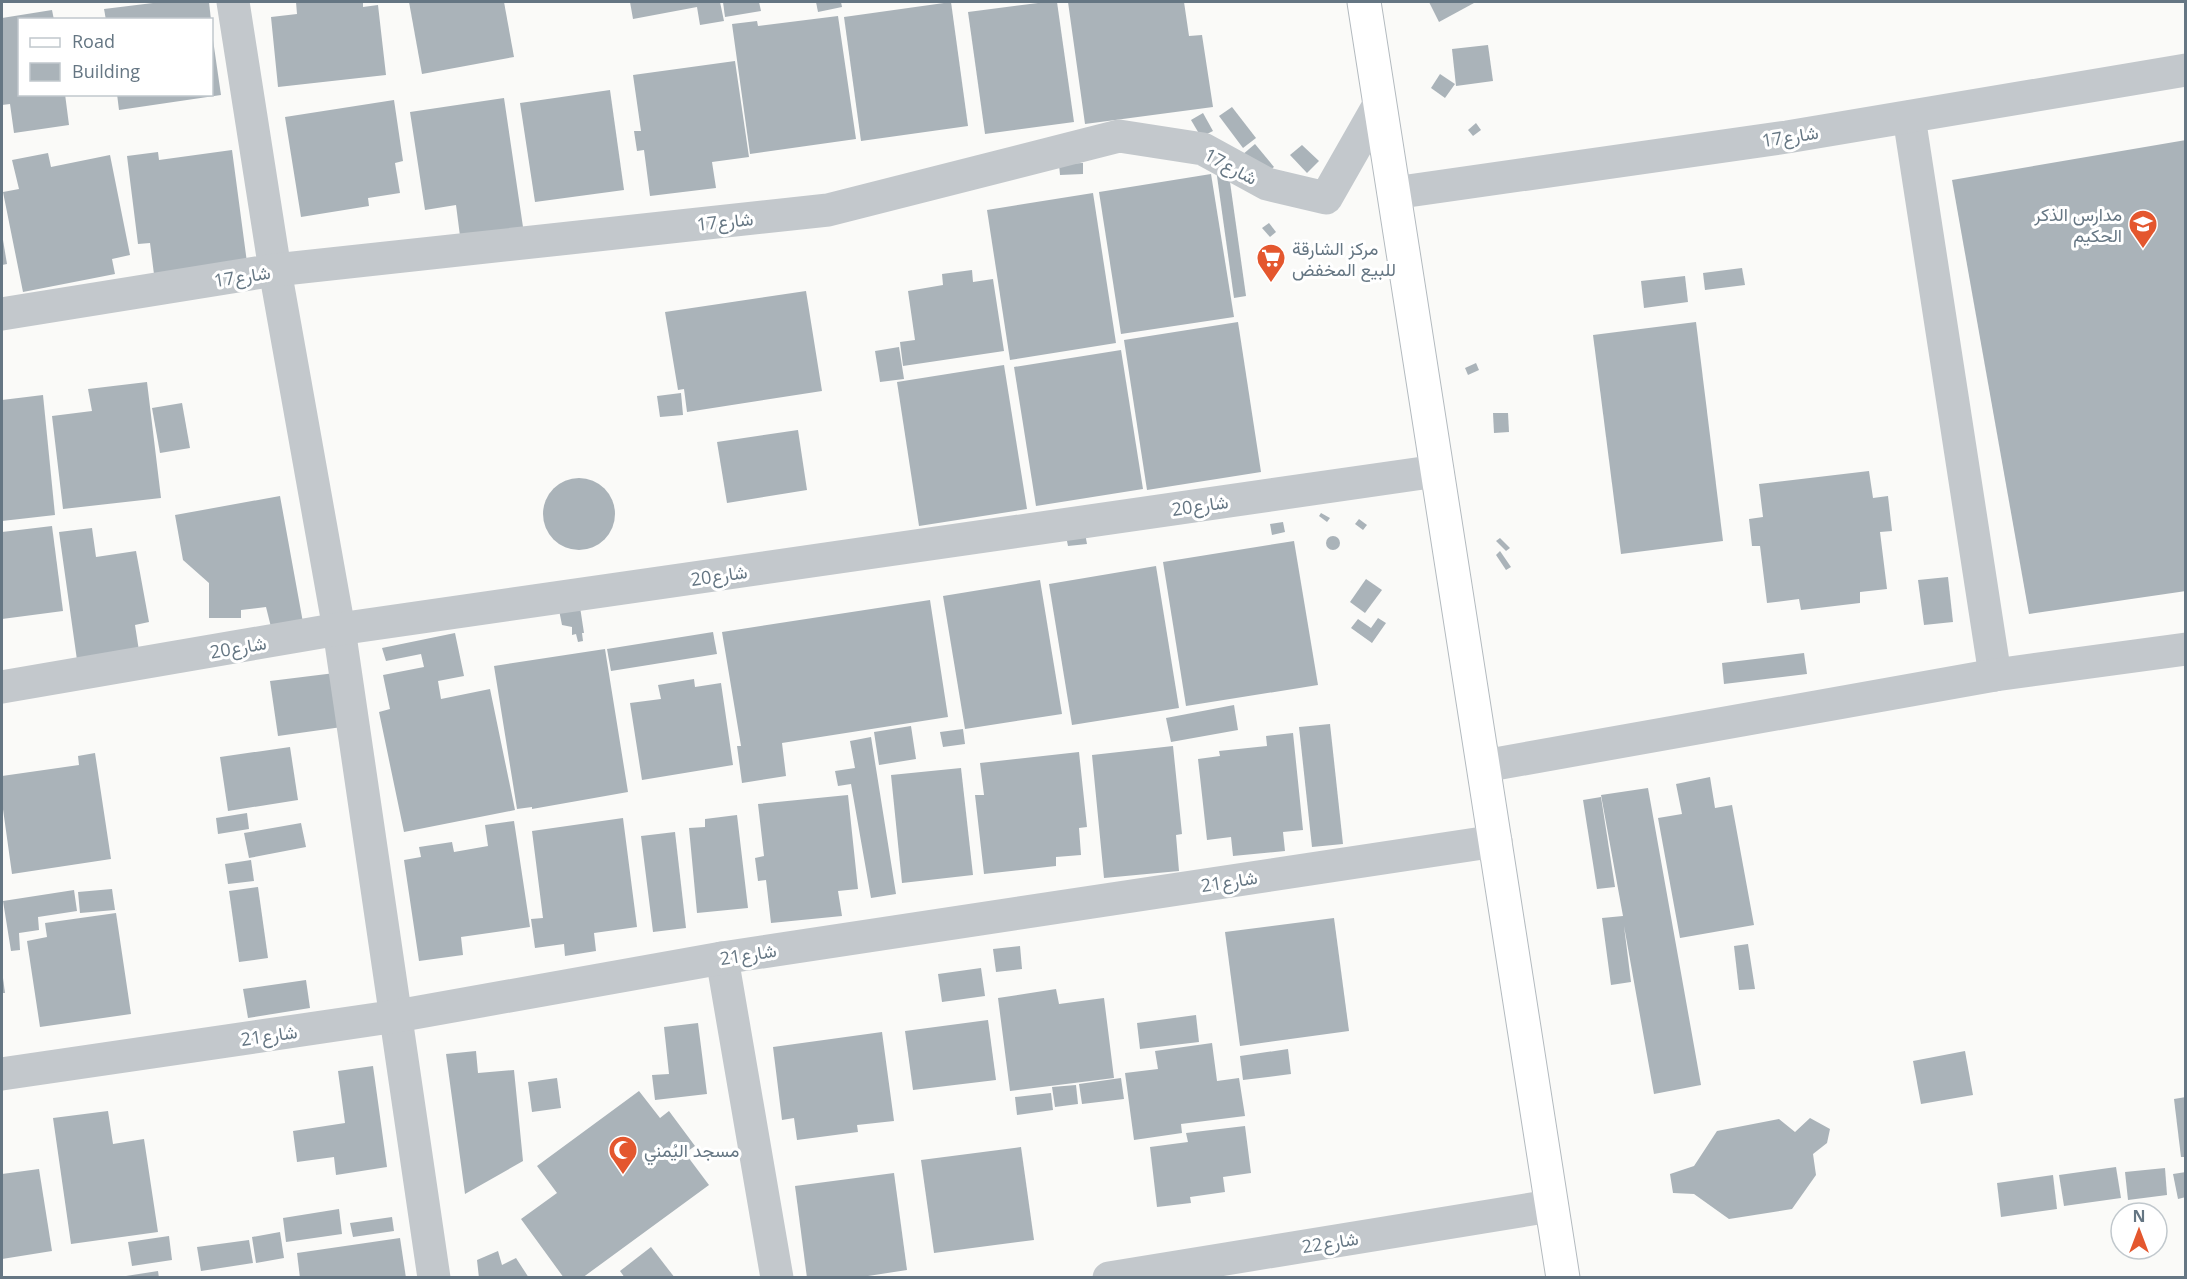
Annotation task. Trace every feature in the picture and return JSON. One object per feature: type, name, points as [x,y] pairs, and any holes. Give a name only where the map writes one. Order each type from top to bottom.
[{"type":"street","points":[[233,2],[275,270],[339,629],[434,1278]]},
{"type":"street","points":[[1364,2],[1563,1278]]},
{"type":"street","name":"شارع17","points":[[1394,194],[1602,165],[1909,117],[2186,70]]},
{"type":"street","name":"شارع17","points":[[2,314],[275,270],[828,210],[1119,136],[1203,149],[1267,184],[1326,198],[1379,105]]},
{"type":"street","points":[[1909,117],[1995,675]]},
{"type":"street","name":"شارع20","points":[[2,687],[339,629],[1437,471]]},
{"type":"street","points":[[1484,766],[1995,675],[2186,649]]},
{"type":"street","name":"شارع21","points":[[2,1074],[397,1016],[722,958],[1496,841]]},
{"type":"street","points":[[722,958],[777,1278]]},
{"type":"street","name":"شارع22","points":[[1109,1278],[1550,1206]]},
{"type":"building","points":[[161,2],[209,2],[211,18],[106,18],[104,9]]},
{"type":"building","points":[[296,2],[363,2],[363,7],[378,5],[386,75],[278,87],[271,17],[297,14]]},
{"type":"building","points":[[409,2],[504,2],[514,57],[422,74]]},
{"type":"building","points":[[630,2],[720,2],[724,21],[700,25],[697,7],[633,19]]},
{"type":"building","points":[[723,2],[759,2],[761,11],[725,17]]},
{"type":"building","points":[[816,2],[841,2],[842,7],[818,12]]},
{"type":"building","points":[[951,2],[968,126],[861,141],[844,17]]},
{"type":"building","points":[[1057,2],[1074,122],[985,134],[968,12]]},
{"type":"building","points":[[1068,2],[1184,2],[1189,36],[1202,35],[1213,107],[1085,124]]},
{"type":"building","points":[[1429,2],[1473,2],[1474,3],[1439,22]]},
{"type":"building","points":[[52,10],[54,18],[18,18],[18,96],[65,96],[69,125],[14,133],[10,104],[2,105],[2,18]]},
{"type":"building","points":[[838,16],[856,139],[750,154],[732,24],[757,21],[758,26]]},
{"type":"building","points":[[213,40],[221,95],[119,110],[117,96],[213,96]]},
{"type":"building","points":[[1488,45],[1493,81],[1456,86],[1452,49]]},
{"type":"building","points":[[735,61],[749,157],[712,162],[716,188],[650,196],[644,150],[637,151],[634,131],[641,131],[633,75]]},
{"type":"building","points":[[1440,74],[1455,84],[1445,98],[1431,88]]},
{"type":"building","points":[[610,90],[624,190],[535,202],[520,103]]},
{"type":"building","points":[[504,98],[523,227],[460,236],[456,205],[425,210],[410,112]]},
{"type":"building","points":[[394,100],[403,161],[395,163],[400,193],[368,198],[369,206],[301,217],[285,117]]},
{"type":"building","points":[[1232,107],[1256,138],[1243,148],[1219,116]]},
{"type":"building","points":[[1203,113],[1213,131],[1201,137],[1191,120]]},
{"type":"building","points":[[1476,123],[1481,130],[1473,136],[1468,130]]},
{"type":"building","points":[[2186,140],[2186,591],[2029,614],[1952,180]]},
{"type":"building","points":[[1255,144],[1274,167],[1261,177],[1242,155]]},
{"type":"building","points":[[1302,145],[1319,161],[1307,173],[1290,155]]},
{"type":"building","points":[[232,150],[248,270],[155,282],[150,243],[138,244],[127,156],[158,152],[159,160]]},
{"type":"building","points":[[48,153],[51,167],[110,155],[130,255],[112,259],[115,274],[23,292],[3,192],[19,189],[12,160]]},
{"type":"building","points":[[1083,163],[1083,174],[1060,175],[1059,164]]},
{"type":"building","points":[[1228,168],[1246,296],[1234,298],[1216,169]]},
{"type":"building","points":[[1211,174],[1234,317],[1121,334],[1099,192]]},
{"type":"building","points":[[1093,193],[1116,343],[1010,360],[987,210]]},
{"type":"building","points":[[1269,223],[1276,232],[1270,237],[1262,228]]},
{"type":"building","points":[[2,241],[7,264],[2,265]]},
{"type":"building","points":[[1742,268],[1745,285],[1705,290],[1703,273]]},
{"type":"building","points":[[972,270],[973,282],[993,279],[1004,351],[903,366],[900,342],[915,340],[908,291],[943,285],[942,274]]},
{"type":"building","points":[[1685,276],[1688,302],[1644,308],[1641,281]]},
{"type":"building","points":[[806,291],[822,391],[687,412],[684,389],[678,390],[665,312]]},
{"type":"building","points":[[1238,322],[1261,472],[1147,490],[1124,340]]},
{"type":"building","points":[[1696,322],[1723,541],[1621,554],[1593,335]]},
{"type":"building","points":[[899,347],[904,379],[880,382],[875,351]]},
{"type":"building","points":[[1121,350],[1143,489],[1036,506],[1014,367]]},
{"type":"building","points":[[1476,363],[1479,370],[1468,375],[1465,368]]},
{"type":"building","points":[[1004,365],[1027,509],[919,526],[897,382]]},
{"type":"building","points":[[147,382],[161,498],[63,509],[52,416],[92,411],[88,389]]},
{"type":"building","points":[[681,393],[683,415],[660,417],[657,396]]},
{"type":"building","points":[[43,395],[55,515],[2,521],[2,400]]},
{"type":"building","points":[[182,403],[190,448],[160,453],[152,408]]},
{"type":"building","points":[[1493,413],[1508,413],[1509,432],[1494,433]]},
{"type":"building","points":[[798,430],[807,490],[727,503],[717,442]]},
{"type":"building","points":[[1869,471],[1873,498],[1888,496],[1892,531],[1880,532],[1887,589],[1860,592],[1860,603],[1801,610],[1799,599],[1767,603],[1760,546],[1752,546],[1749,519],[1763,517],[1759,484]]},
{"type":"building","points":[[586,478],[605,488],[613,500],[615,514],[613,528],[605,540],[593,548],[572,550],[553,540],[545,528],[543,507],[553,488],[565,480]]},
{"type":"building","points":[[280,496],[304,628],[272,631],[266,607],[241,610],[241,618],[209,618],[209,583],[183,560],[175,515]]},
{"type":"building","points":[[1321,513],[1330,518],[1327,522],[1319,516]]},
{"type":"building","points":[[1359,519],[1367,525],[1363,530],[1355,524]]},
{"type":"building","points":[[1283,522],[1285,532],[1272,535],[1270,524]]},
{"type":"building","points":[[52,526],[63,611],[2,619],[2,532]]},
{"type":"building","points":[[92,528],[96,557],[136,551],[149,622],[135,625],[139,651],[77,660],[59,532]]},
{"type":"building","points":[[1085,533],[1087,544],[1068,546],[1066,536]]},
{"type":"building","points":[[1330,536],[1336,536],[1340,543],[1336,550],[1330,550],[1326,546],[1326,540]]},
{"type":"building","points":[[1500,538],[1510,548],[1506,551],[1496,541]]},
{"type":"building","points":[[1294,541],[1318,685],[1186,706],[1163,562]]},
{"type":"building","points":[[1500,551],[1511,567],[1506,570],[1496,555]]},
{"type":"building","points":[[1156,566],[1179,708],[1072,725],[1049,584]]},
{"type":"building","points":[[1948,577],[1953,622],[1924,625],[1918,580]]},
{"type":"building","points":[[1366,579],[1382,590],[1365,613],[1350,602]]},
{"type":"building","points":[[1040,580],[1062,714],[965,729],[943,596]]},
{"type":"building","points":[[930,600],[948,717],[782,743],[786,776],[742,783],[737,746],[741,746],[722,632]]},
{"type":"building","points":[[580,607],[584,633],[582,633],[583,641],[578,642],[576,634],[572,635],[572,627],[562,625],[559,610]]},
{"type":"building","points":[[1378,618],[1386,623],[1372,643],[1351,628],[1358,619],[1371,628]]},
{"type":"building","points":[[713,632],[717,654],[611,671],[607,649]]},
{"type":"building","points":[[455,633],[464,676],[438,681],[441,699],[490,689],[515,810],[404,832],[379,712],[390,709],[383,675],[424,667],[421,654],[386,661],[382,648]]},
{"type":"building","points":[[605,649],[628,792],[532,809],[532,807],[517,809],[494,666]]},
{"type":"building","points":[[1804,653],[1807,674],[1724,684],[1722,663]]},
{"type":"building","points":[[335,673],[342,727],[278,736],[270,681]]},
{"type":"building","points":[[694,679],[695,687],[721,683],[733,765],[642,780],[630,703],[661,699],[658,685]]},
{"type":"building","points":[[1234,705],[1238,730],[1171,742],[1166,718]]},
{"type":"building","points":[[1330,724],[1343,844],[1312,847],[1299,727]]},
{"type":"building","points":[[911,726],[916,759],[879,765],[874,732]]},
{"type":"building","points":[[963,729],[965,744],[943,747],[940,732]]},
{"type":"building","points":[[1293,733],[1303,830],[1283,832],[1285,851],[1233,856],[1231,837],[1207,840],[1198,759],[1220,756],[1219,751],[1267,746],[1266,736]]},
{"type":"building","points":[[871,737],[896,894],[871,898],[851,784],[838,786],[835,771],[855,768],[850,741]]},
{"type":"building","points":[[1173,746],[1182,834],[1176,835],[1179,871],[1104,878],[1092,755]]},
{"type":"building","points":[[290,747],[298,800],[228,811],[220,757]]},
{"type":"building","points":[[1079,752],[1087,827],[1079,828],[1081,855],[1056,857],[1056,866],[984,874],[975,795],[984,795],[980,763]]},
{"type":"building","points":[[95,753],[111,859],[12,874],[2,802],[2,776],[79,765],[78,756]]},
{"type":"building","points":[[961,768],[973,875],[902,883],[891,775]]},
{"type":"building","points":[[1710,777],[1715,808],[1732,805],[1754,925],[1680,938],[1658,818],[1682,814],[1676,784]]},
{"type":"building","points":[[1648,788],[1701,1085],[1654,1094],[1624,926],[1631,982],[1611,985],[1602,918],[1623,916],[1601,795]]},
{"type":"building","points":[[848,795],[858,889],[838,891],[842,916],[771,923],[766,880],[758,881],[755,858],[764,856],[758,804]]},
{"type":"building","points":[[1601,797],[1615,887],[1597,889],[1583,800]]},
{"type":"building","points":[[247,813],[249,829],[218,834],[216,818]]},
{"type":"building","points":[[737,815],[748,908],[697,913],[689,828],[705,827],[705,819]]},
{"type":"building","points":[[623,818],[637,927],[594,933],[596,951],[565,956],[564,944],[535,948],[531,919],[543,918],[532,831]]},
{"type":"building","points":[[514,821],[530,927],[461,937],[463,955],[419,961],[404,860],[421,857],[419,847],[452,842],[454,852],[488,846],[485,825]]},
{"type":"building","points":[[301,823],[306,847],[249,858],[244,833]]},
{"type":"building","points":[[675,832],[686,928],[653,932],[641,836]]},
{"type":"building","points":[[251,860],[254,881],[228,884],[225,864]]},
{"type":"building","points":[[258,887],[268,958],[239,962],[229,891]]},
{"type":"building","points":[[112,889],[115,910],[80,913],[78,892]]},
{"type":"building","points":[[74,890],[77,911],[38,917],[39,930],[19,933],[20,950],[11,951],[3,901]]},
{"type":"building","points":[[116,913],[131,1014],[40,1027],[27,941],[47,937],[45,923]]},
{"type":"building","points":[[1334,918],[1349,1031],[1240,1046],[1225,932]]},
{"type":"building","points":[[1748,944],[1755,989],[1739,990],[1734,946]]},
{"type":"building","points":[[1020,946],[1022,969],[996,972],[993,949]]},
{"type":"building","points":[[981,968],[985,996],[942,1002],[938,974]]},
{"type":"building","points":[[3,978],[5,993],[2,993]]},
{"type":"building","points":[[306,980],[310,1008],[248,1018],[243,989]]},
{"type":"building","points":[[1056,989],[1059,1004],[1104,998],[1114,1078],[1010,1091],[998,998]]},
{"type":"building","points":[[1196,1015],[1199,1042],[1140,1049],[1137,1023]]},
{"type":"building","points":[[988,1020],[996,1080],[913,1090],[905,1031]]},
{"type":"building","points":[[698,1023],[707,1094],[655,1100],[652,1075],[669,1074],[664,1027]]},
{"type":"building","points":[[882,1032],[894,1121],[857,1125],[858,1132],[797,1140],[794,1118],[782,1120],[773,1047]]},
{"type":"building","points":[[1212,1043],[1217,1081],[1239,1078],[1245,1116],[1181,1124],[1182,1133],[1134,1140],[1125,1073],[1158,1069],[1155,1051]]},
{"type":"building","points":[[1288,1049],[1291,1074],[1243,1080],[1240,1056]]},
{"type":"building","points":[[476,1051],[478,1073],[514,1070],[523,1161],[465,1194],[446,1054]]},
{"type":"building","points":[[1965,1051],[1973,1095],[1921,1104],[1913,1061]]},
{"type":"building","points":[[373,1066],[387,1167],[336,1175],[334,1157],[297,1162],[293,1131],[345,1123],[338,1071]]},
{"type":"building","points":[[557,1078],[561,1108],[532,1112],[528,1082]]},
{"type":"building","points":[[1121,1078],[1124,1099],[1082,1104],[1079,1084]]},
{"type":"building","points":[[1076,1085],[1078,1104],[1055,1107],[1052,1087]]},
{"type":"building","name":"مسجد اليُمني","points":[[639,1091],[660,1118],[669,1111],[695,1146],[685,1153],[709,1185],[582,1278],[564,1278],[521,1219],[557,1193],[537,1166]]},
{"type":"building","points":[[1051,1093],[1053,1110],[1017,1115],[1015,1097]]},
{"type":"building","points":[[2186,1097],[2186,1157],[2181,1157],[2174,1099]]},
{"type":"building","points":[[108,1111],[113,1144],[144,1139],[158,1232],[71,1244],[53,1118]]},
{"type":"building","points":[[1810,1118],[1830,1129],[1827,1143],[1813,1154],[1816,1175],[1792,1209],[1729,1219],[1694,1194],[1673,1193],[1670,1174],[1694,1166],[1717,1131],[1779,1119],[1795,1132]]},
{"type":"building","points":[[1245,1126],[1251,1173],[1223,1177],[1225,1192],[1190,1197],[1191,1203],[1157,1207],[1150,1147],[1188,1142],[1186,1133]]},
{"type":"building","points":[[1021,1147],[1034,1240],[934,1253],[921,1160]]},
{"type":"building","points":[[2116,1167],[2121,1198],[2064,1206],[2059,1175]]},
{"type":"building","points":[[2165,1168],[2167,1195],[2128,1200],[2125,1172]]},
{"type":"building","points":[[39,1169],[52,1251],[2,1259],[2,1174]]},
{"type":"building","points":[[2186,1172],[2186,1197],[2178,1199],[2173,1174]]},
{"type":"building","points":[[894,1173],[907,1270],[855,1278],[807,1278],[795,1186]]},
{"type":"building","points":[[2053,1175],[2057,1209],[2001,1217],[1997,1183]]},
{"type":"building","points":[[339,1209],[342,1234],[286,1242],[283,1218]]},
{"type":"building","points":[[392,1217],[394,1231],[353,1237],[350,1223]]},
{"type":"building","points":[[280,1232],[284,1258],[256,1263],[252,1237]]},
{"type":"building","points":[[169,1236],[172,1260],[132,1266],[128,1242]]},
{"type":"building","points":[[400,1238],[406,1278],[300,1278],[297,1253]]},
{"type":"building","points":[[249,1240],[253,1263],[201,1271],[197,1247]]},
{"type":"building","points":[[651,1247],[675,1278],[625,1278],[620,1271]]},
{"type":"building","points":[[498,1251],[502,1265],[516,1258],[529,1278],[479,1278],[477,1260]]},
{"type":"building","points":[[158,1271],[159,1278],[126,1278],[126,1276]]},
{"type":"place","name":"مدارس الذكر الحكيم","points":[[2143,250]]},
{"type":"place","name":"مركز الشارقة للبيع المخفض","points":[[1271,284]]},
{"type":"place","name":"مسجد اليُمني","points":[[623,1176]]}]
